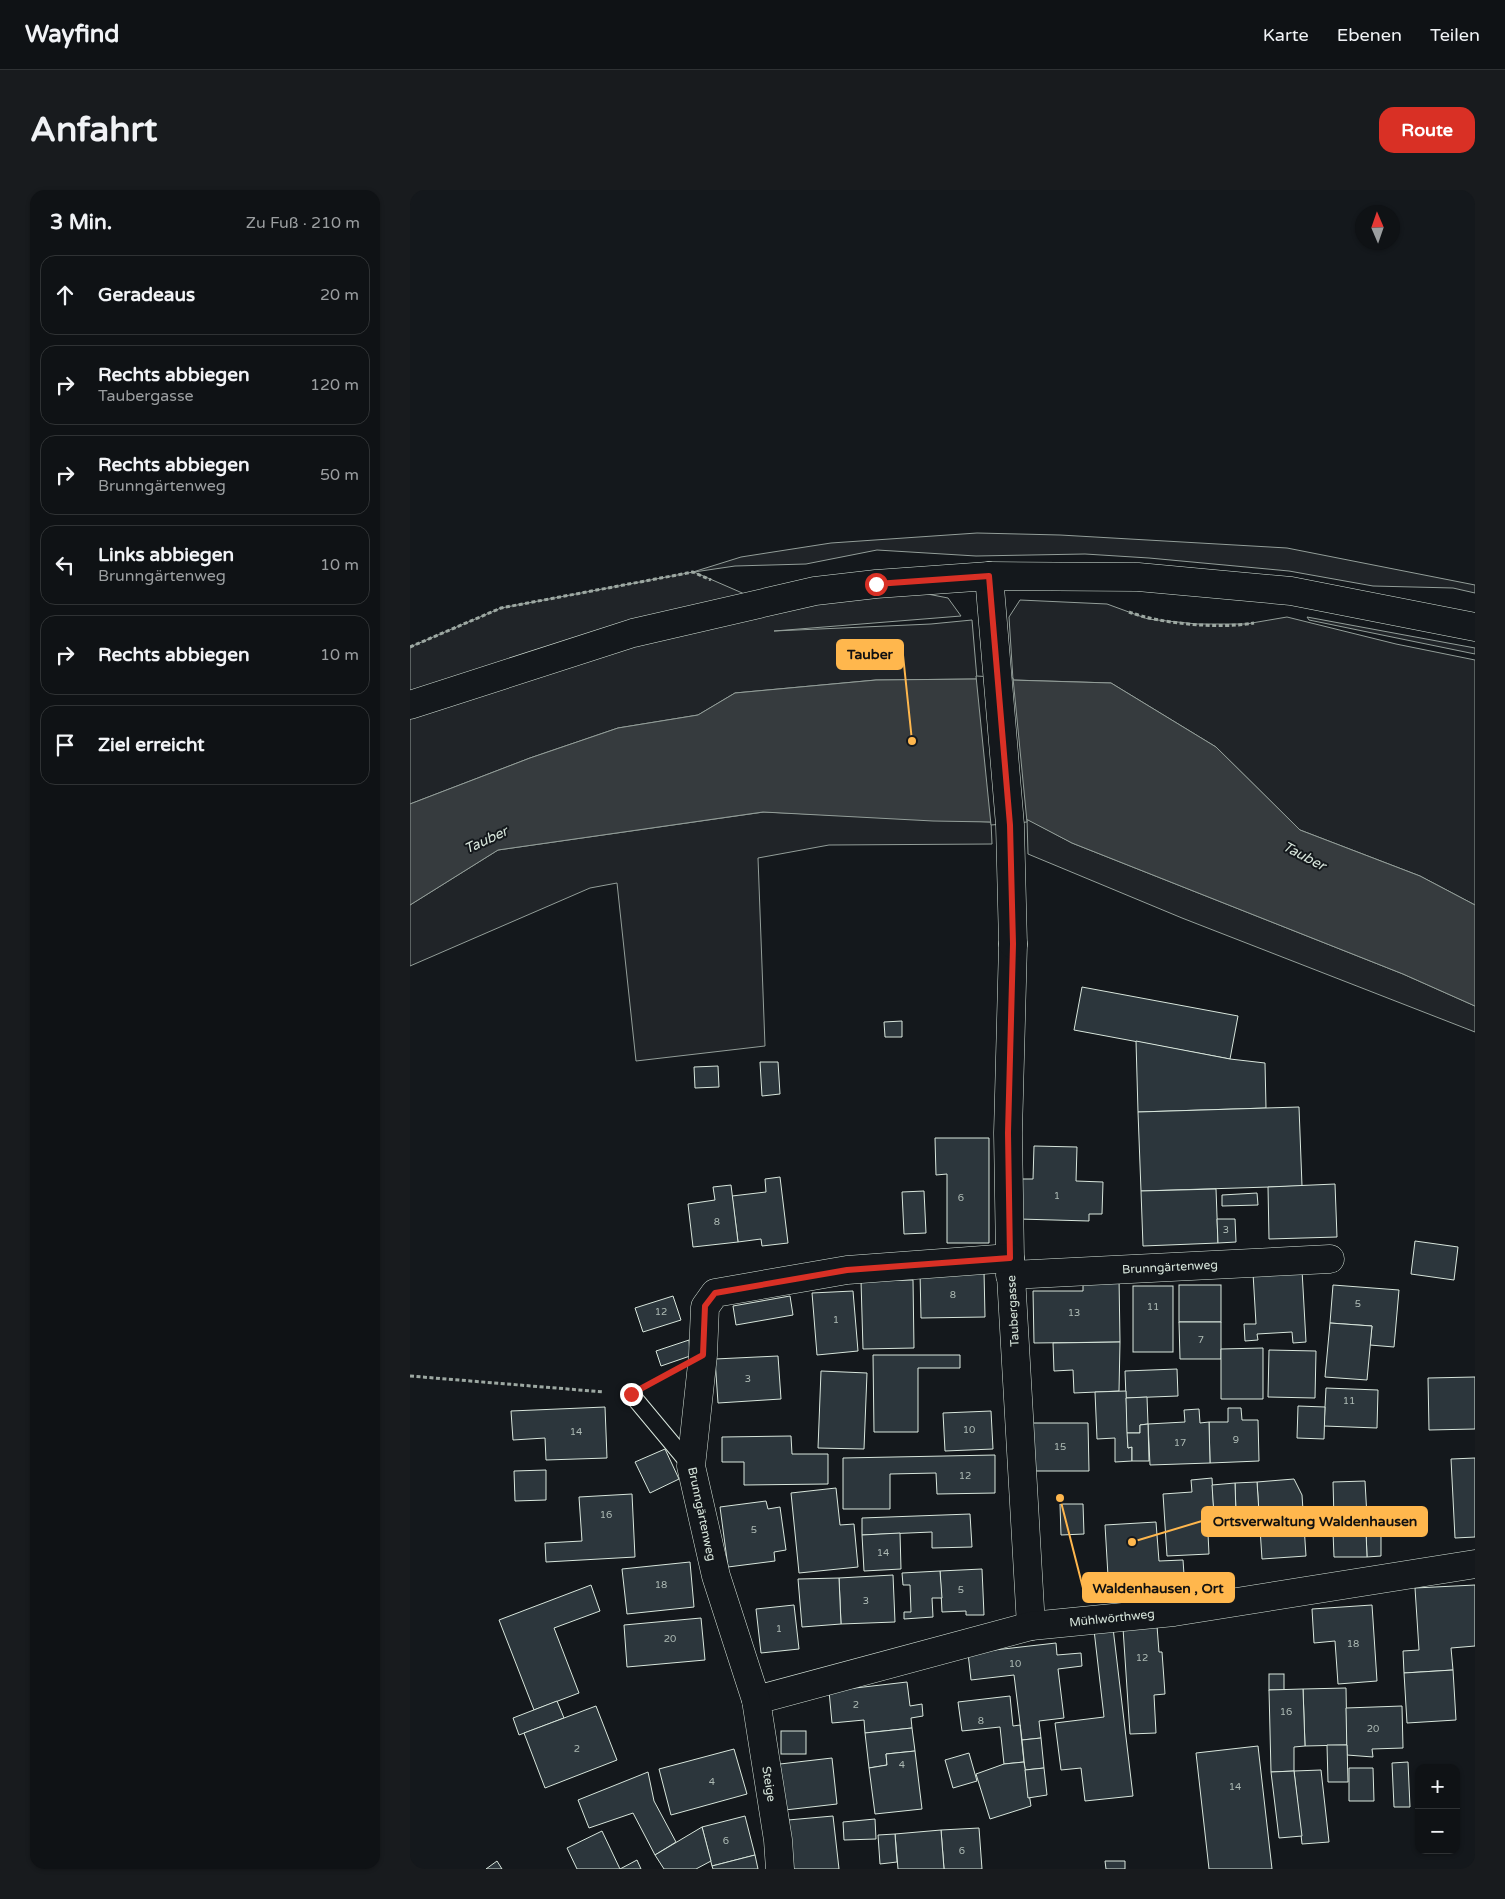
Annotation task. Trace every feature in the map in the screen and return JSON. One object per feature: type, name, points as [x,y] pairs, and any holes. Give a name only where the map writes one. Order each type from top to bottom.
[{"type":"street","points":[[410,705],[633,633],[764,602],[842,588],[989,576],[1138,578],[1291,592],[1475,627]]},
{"type":"street","name":"Taubergasse","points":[[989,576],[1010,825],[1013,944],[1008,1133],[1010,1266],[1031,1626]]},
{"type":"street","name":"Brunngärtenweg","points":[[756,1700],[716,1576],[691,1466],[703,1355],[705,1306],[715,1293],[847,1270],[1330,1259]]},
{"type":"street","name":"Mühlwörthweg","points":[[756,1700],[1031,1626],[1174,1612],[1475,1564]]},
{"type":"street","name":"Steige","points":[[756,1700],[778,1840],[780,1869]]},
{"type":"lane","points":[[631,1394],[691,1466]]},
{"type":"path","points":[[410,647],[500,608],[693,572],[764,602]]},
{"type":"path","points":[[410,1376],[631,1394]]},
{"type":"shaded area","points":[[977,533],[1060,535],[1287,548],[1475,585],[1475,593],[1453,588],[1373,586],[1289,571],[1085,554],[976,556],[877,550],[806,564],[735,566],[694,572],[763,602],[876,584],[948,598],[961,616],[774,631],[931,624],[972,620],[977,679],[876,680],[735,693],[698,715],[618,728],[530,758],[410,804],[410,647],[501,608],[693,572],[741,557],[831,543]]},
{"type":"shaded area","points":[[1020,600],[1107,604],[1148,619],[1197,624],[1246,624],[1287,617],[1396,644],[1475,660],[1475,905],[1420,876],[1300,830],[1216,747],[1111,683],[1013,680],[1009,617]]},
{"type":"shaded area","points":[[1307,617],[1475,648],[1475,654],[1309,620]]},
{"type":"shaded area","points":[[764,812],[991,822],[992,844],[829,845],[758,858],[765,1046],[636,1061],[617,883],[590,888],[410,966],[410,905],[498,850]]},
{"type":"shaded area","points":[[1027,819],[1072,843],[1403,974],[1475,1006],[1475,1032],[1182,918],[1028,854]]},
{"type":"water","points":[[977,679],[1111,683],[1216,747],[1300,830],[1420,876],[1475,905],[1475,1006],[1403,974],[1072,843],[1026,819],[991,822],[933,821],[763,812],[498,850],[410,905],[410,804],[530,758],[618,728],[698,715],[735,693],[876,680]]},
{"type":"pier","points":[[976,676],[1013,678],[1027,822],[991,825]]},
{"type":"building","points":[[1082,987],[1238,1016],[1230,1059],[1074,1030]]},
{"type":"building","points":[[902,1021],[902,1037],[885,1037],[884,1022]]},
{"type":"building","points":[[1136,1041],[1230,1059],[1265,1063],[1266,1108],[1138,1112]]},
{"type":"building","points":[[760,1062],[778,1062],[780,1094],[762,1096]]},
{"type":"building","points":[[718,1066],[719,1087],[695,1088],[694,1067]]},
{"type":"building","points":[[1299,1107],[1302,1186],[1141,1191],[1138,1112]]},
{"type":"building","points":[[935,1138],[989,1138],[989,1243],[947,1243],[947,1174],[936,1175]]},
{"type":"building","points":[[1034,1146],[1077,1147],[1076,1181],[1103,1182],[1102,1214],[1089,1214],[1089,1221],[1019,1219],[1020,1179],[1033,1179]]},
{"type":"building","points":[[780,1177],[788,1243],[762,1246],[761,1239],[738,1242],[732,1196],[766,1192],[765,1179]]},
{"type":"building","points":[[1335,1184],[1337,1237],[1269,1239],[1268,1187]]},
{"type":"building","points":[[731,1185],[738,1242],[693,1247],[688,1204],[715,1200],[713,1187]]},
{"type":"building","points":[[1216,1189],[1218,1243],[1143,1246],[1141,1191]]},
{"type":"building","points":[[924,1191],[926,1233],[904,1234],[902,1192]]},
{"type":"building","points":[[1257,1193],[1258,1205],[1222,1206],[1222,1195]]},
{"type":"building","points":[[1217,1219],[1235,1219],[1236,1242],[1218,1243]]},
{"type":"building","points":[[1415,1241],[1458,1247],[1454,1280],[1411,1274]]},
{"type":"building","points":[[1302,1270],[1306,1342],[1293,1343],[1292,1332],[1257,1334],[1258,1340],[1245,1341],[1244,1324],[1256,1324],[1253,1273]]},
{"type":"building","points":[[984,1271],[985,1317],[921,1318],[920,1272]]},
{"type":"building","points":[[1119,1277],[1120,1342],[1034,1343],[1033,1291],[1083,1291],[1083,1278]]},
{"type":"building","points":[[913,1280],[914,1348],[863,1349],[861,1281]]},
{"type":"building","points":[[1179,1285],[1221,1285],[1221,1322],[1179,1322]]},
{"type":"building","points":[[1333,1285],[1399,1290],[1394,1347],[1370,1345],[1372,1326],[1330,1323]]},
{"type":"building","points":[[1133,1286],[1173,1286],[1173,1352],[1133,1352]]},
{"type":"building","points":[[853,1291],[858,1351],[817,1355],[812,1293]]},
{"type":"building","points":[[673,1296],[681,1320],[643,1332],[635,1308]]},
{"type":"building","points":[[790,1296],[793,1315],[736,1325],[733,1306]]},
{"type":"building","points":[[1179,1322],[1221,1322],[1221,1359],[1180,1359]]},
{"type":"building","points":[[1330,1323],[1372,1326],[1367,1380],[1325,1377]]},
{"type":"building","points":[[689,1340],[690,1356],[661,1366],[656,1351]]},
{"type":"building","points":[[1120,1342],[1119,1391],[1074,1393],[1073,1370],[1054,1371],[1053,1343]]},
{"type":"building","points":[[1263,1348],[1263,1399],[1221,1399],[1221,1349]]},
{"type":"building","points":[[1269,1350],[1316,1351],[1315,1398],[1268,1397]]},
{"type":"building","points":[[873,1355],[960,1355],[960,1368],[918,1368],[918,1432],[874,1432]]},
{"type":"building","points":[[778,1356],[781,1399],[718,1403],[715,1359]]},
{"type":"building","points":[[1177,1369],[1178,1396],[1126,1398],[1125,1371]]},
{"type":"building","points":[[821,1371],[867,1373],[864,1449],[818,1448]]},
{"type":"building","points":[[1475,1377],[1475,1429],[1429,1430],[1428,1378]]},
{"type":"building","points":[[1326,1388],[1378,1390],[1377,1428],[1324,1426]]},
{"type":"building","points":[[1126,1391],[1128,1448],[1132,1447],[1132,1461],[1115,1462],[1115,1438],[1097,1439],[1095,1392]]},
{"type":"building","points":[[1147,1397],[1148,1424],[1140,1425],[1140,1433],[1127,1433],[1126,1398]]},
{"type":"building","points":[[1298,1406],[1325,1407],[1324,1439],[1297,1438]]},
{"type":"building","points":[[605,1407],[607,1458],[546,1460],[545,1438],[513,1440],[511,1411]]},
{"type":"building","points":[[1228,1408],[1241,1408],[1242,1420],[1258,1420],[1259,1461],[1210,1463],[1209,1422],[1228,1422]]},
{"type":"building","points":[[1199,1409],[1200,1423],[1209,1422],[1210,1463],[1150,1465],[1148,1424],[1185,1422],[1184,1410]]},
{"type":"building","points":[[991,1411],[993,1449],[945,1451],[943,1413]]},
{"type":"building","points":[[1032,1423],[1088,1423],[1089,1471],[1032,1471]]},
{"type":"building","points":[[1148,1424],[1149,1461],[1132,1461],[1132,1447],[1128,1448],[1127,1433],[1140,1433],[1140,1425]]},
{"type":"building","points":[[791,1436],[792,1454],[828,1454],[828,1484],[744,1485],[744,1462],[722,1462],[722,1437]]},
{"type":"building","points":[[665,1449],[679,1479],[650,1493],[635,1462]]},
{"type":"building","points":[[995,1455],[995,1493],[937,1494],[936,1473],[890,1474],[890,1509],[843,1509],[843,1458]]},
{"type":"building","points":[[1475,1458],[1475,1537],[1455,1538],[1451,1459]]},
{"type":"building","points":[[546,1470],[546,1500],[515,1501],[514,1471]]},
{"type":"building","points":[[1212,1478],[1215,1533],[1208,1534],[1209,1554],[1167,1556],[1163,1494],[1192,1492],[1191,1480]]},
{"type":"building","points":[[1294,1479],[1302,1495],[1306,1556],[1262,1559],[1257,1482]]},
{"type":"building","points":[[1365,1481],[1367,1517],[1334,1519],[1333,1482]]},
{"type":"building","points":[[1257,1482],[1259,1512],[1236,1514],[1235,1483]]},
{"type":"building","points":[[1235,1483],[1236,1514],[1214,1515],[1212,1485]]},
{"type":"building","points":[[836,1488],[840,1525],[854,1524],[858,1567],[799,1573],[791,1493]]},
{"type":"building","points":[[632,1494],[635,1557],[546,1562],[545,1543],[582,1541],[579,1497]]},
{"type":"building","points":[[766,1501],[768,1509],[780,1507],[786,1550],[774,1552],[775,1561],[728,1567],[720,1507]]},
{"type":"building","points":[[1060,1504],[1083,1504],[1084,1534],[1061,1535]]},
{"type":"building","points":[[970,1514],[972,1547],[932,1548],[932,1532],[862,1535],[862,1518]]},
{"type":"building","points":[[1156,1522],[1159,1561],[1183,1560],[1185,1589],[1109,1593],[1105,1525]]},
{"type":"building","points":[[1366,1531],[1381,1531],[1381,1556],[1367,1557]]},
{"type":"building","points":[[1366,1531],[1367,1557],[1334,1557],[1333,1532]]},
{"type":"building","points":[[900,1533],[901,1569],[864,1571],[862,1535]]},
{"type":"building","points":[[690,1562],[694,1607],[627,1614],[622,1569]]},
{"type":"building","points":[[982,1569],[984,1615],[966,1615],[966,1611],[942,1612],[940,1571]]},
{"type":"building","points":[[940,1571],[942,1598],[932,1598],[933,1617],[904,1619],[904,1612],[911,1612],[910,1585],[903,1585],[902,1573]]},
{"type":"building","points":[[893,1575],[895,1622],[841,1624],[839,1578]]},
{"type":"building","points":[[839,1578],[841,1624],[802,1627],[798,1579]]},
{"type":"building","points":[[591,1585],[600,1611],[554,1628],[579,1693],[534,1710],[499,1620]]},
{"type":"building","points":[[1475,1585],[1475,1646],[1451,1648],[1453,1670],[1404,1673],[1403,1651],[1419,1650],[1415,1588]]},
{"type":"building","points":[[794,1605],[799,1649],[761,1653],[756,1609]]},
{"type":"building","points":[[1372,1605],[1377,1681],[1338,1684],[1335,1641],[1314,1643],[1312,1609]]},
{"type":"building","points":[[701,1618],[705,1660],[627,1667],[624,1625]]},
{"type":"building","points":[[1157,1626],[1159,1652],[1162,1652],[1165,1694],[1154,1695],[1156,1733],[1130,1734],[1123,1628]]},
{"type":"building","points":[[1113,1628],[1133,1796],[1085,1801],[1081,1768],[1061,1770],[1055,1723],[1104,1717],[1094,1630]]},
{"type":"building","points":[[1056,1643],[1057,1655],[1081,1653],[1082,1666],[1058,1669],[1064,1718],[1039,1721],[1041,1738],[1022,1740],[1014,1675],[971,1680],[968,1653]]},
{"type":"building","points":[[1453,1670],[1456,1720],[1407,1723],[1404,1673]]},
{"type":"building","points":[[1269,1674],[1284,1674],[1284,1690],[1269,1690]]},
{"type":"building","points":[[907,1682],[910,1706],[922,1704],[923,1716],[911,1718],[912,1728],[865,1733],[864,1720],[832,1723],[829,1691]]},
{"type":"building","points":[[1346,1688],[1347,1745],[1305,1746],[1303,1689]]},
{"type":"building","points":[[1303,1689],[1305,1746],[1294,1747],[1294,1771],[1271,1772],[1269,1690]]},
{"type":"building","points":[[1010,1696],[1013,1726],[1020,1725],[1024,1762],[1004,1764],[1000,1727],[962,1731],[958,1702]]},
{"type":"building","points":[[557,1701],[564,1718],[519,1735],[513,1718]]},
{"type":"building","points":[[596,1706],[617,1760],[545,1788],[524,1733]]},
{"type":"building","points":[[1402,1706],[1403,1748],[1372,1749],[1373,1757],[1347,1755],[1346,1708]]},
{"type":"building","points":[[912,1728],[915,1751],[886,1754],[887,1765],[869,1768],[865,1733]]},
{"type":"building","points":[[781,1731],[806,1731],[806,1754],[781,1754]]},
{"type":"building","points":[[1041,1738],[1044,1768],[1025,1770],[1022,1740]]},
{"type":"building","points":[[1327,1745],[1347,1745],[1348,1782],[1328,1782]]},
{"type":"building","points":[[1258,1746],[1272,1869],[1209,1869],[1196,1753]]},
{"type":"building","points":[[734,1749],[747,1794],[671,1815],[659,1769]]},
{"type":"building","points":[[915,1751],[922,1809],[875,1814],[869,1768],[887,1765],[886,1754]]},
{"type":"building","points":[[969,1753],[977,1781],[953,1788],[945,1760]]},
{"type":"building","points":[[832,1758],[837,1804],[785,1810],[780,1764]]},
{"type":"building","points":[[1024,1762],[1031,1806],[990,1819],[976,1774],[1004,1764]]},
{"type":"building","points":[[1408,1762],[1410,1807],[1394,1807],[1392,1763]]},
{"type":"building","points":[[1044,1768],[1047,1795],[1028,1798],[1025,1770]]},
{"type":"building","points":[[1349,1768],[1373,1768],[1374,1801],[1349,1801]]},
{"type":"building","points":[[1321,1770],[1329,1842],[1302,1844],[1294,1771]]},
{"type":"building","points":[[1294,1771],[1302,1836],[1279,1838],[1271,1772]]},
{"type":"building","points":[[648,1772],[654,1801],[676,1842],[655,1855],[633,1813],[589,1828],[578,1800]]},
{"type":"building","points":[[745,1816],[755,1855],[712,1866],[702,1827]]},
{"type":"building","points":[[833,1816],[839,1869],[793,1869],[788,1820]]},
{"type":"building","points":[[875,1819],[876,1839],[844,1840],[843,1822]]},
{"type":"building","points":[[702,1827],[711,1861],[696,1869],[664,1869],[655,1855]]},
{"type":"building","points":[[979,1828],[982,1869],[944,1869],[941,1830]]},
{"type":"building","points":[[941,1830],[944,1869],[898,1869],[895,1834]]},
{"type":"building","points":[[602,1831],[620,1869],[577,1869],[567,1848]]},
{"type":"building","points":[[895,1834],[897,1862],[880,1864],[878,1835]]},
{"type":"building","points":[[755,1855],[758,1869],[713,1869],[712,1866]]},
{"type":"building","points":[[637,1860],[641,1869],[620,1869]]},
{"type":"building","points":[[497,1861],[502,1869],[486,1869]]},
{"type":"building","points":[[1105,1861],[1125,1861],[1125,1869],[1106,1869]]},
{"type":"place","name":"Tauber","points":[[912,741]]},
{"type":"place","name":"Waldenhausen , Ort","points":[[1060,1498]]},
{"type":"place","name":"Ortsverwaltung Waldenhausen","points":[[1132,1542]]},
{"type":"route","points":[[631,1394],[703,1355],[705,1306],[715,1293],[847,1270],[1010,1258],[1008,1133],[1013,944],[1010,825],[989,576],[876,584]]}]
